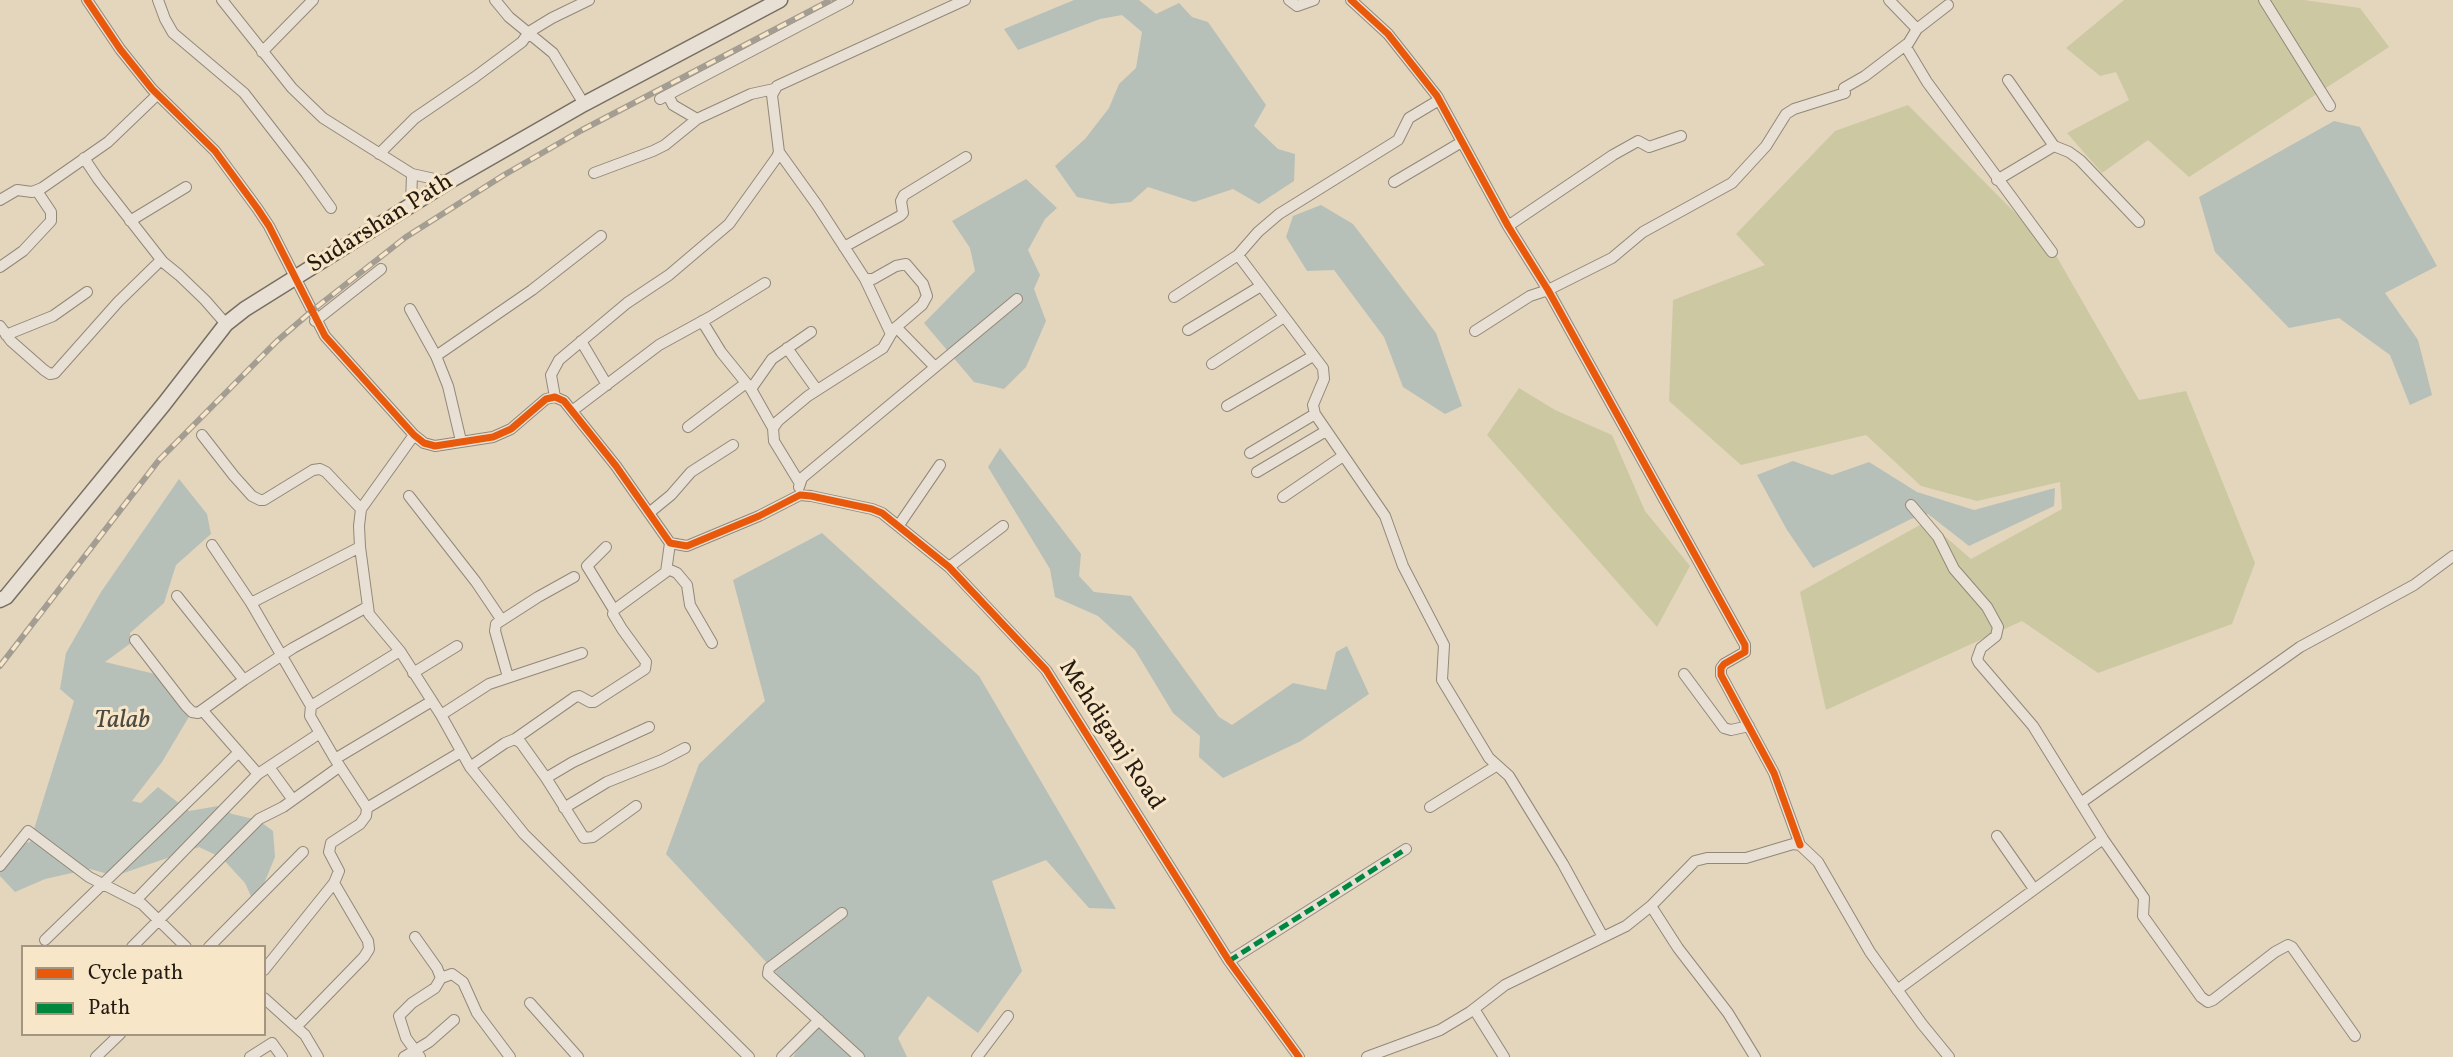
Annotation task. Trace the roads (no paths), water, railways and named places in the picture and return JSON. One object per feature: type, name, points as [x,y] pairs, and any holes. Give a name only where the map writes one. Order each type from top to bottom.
[{"type":"main road","name":"Sudarshan Path","points":[[0,600],[6,597],[156,415],[226,324],[245,309],[448,182],[584,104],[777,1]]},
{"type":"street","points":[[87,0],[120,49],[157,95],[215,151],[269,226],[313,310],[315,321],[325,336],[414,435],[429,445],[493,437],[510,429],[546,399],[555,397],[564,401],[616,466],[670,543],[687,546],[759,516],[800,495],[799,482],[774,441],[773,428],[749,386],[721,352],[702,321]]},
{"type":"street","points":[[159,0],[173,33],[244,93],[331,208]]},
{"type":"street","points":[[222,0],[292,88],[316,112],[412,174],[448,182]]},
{"type":"street","points":[[262,52],[313,0]]},
{"type":"street","points":[[495,0],[509,17],[559,60],[584,104]]},
{"type":"street","points":[[379,154],[415,118],[522,42],[529,32],[590,0]]},
{"type":"street","points":[[697,119],[664,97],[848,0]]},
{"type":"street","points":[[594,173],[665,145],[697,119],[751,94],[774,89],[783,82],[965,0]]},
{"type":"street","points":[[1289,0],[1297,6],[1314,0]]},
{"type":"street","points":[[1351,0],[1388,34],[1439,100],[1460,143],[1548,290],[1745,645],[1745,652],[1724,664],[1720,671],[1774,773],[1800,845],[1818,862],[1870,951],[1949,1057]]},
{"type":"street","points":[[1889,0],[1917,29]]},
{"type":"street","points":[[2264,0],[2330,106]]},
{"type":"street","points":[[1475,331],[1530,296],[1548,290],[1612,258],[1643,232],[1732,183],[1762,151],[1786,114],[1844,91],[1907,44],[1917,29],[1948,5]]},
{"type":"street","points":[[1907,44],[1906,48],[1927,82],[2052,252]]},
{"type":"street","points":[[2008,80],[2054,146],[2080,160],[2139,222]]},
{"type":"street","points":[[774,89],[772,95],[779,152],[865,279],[894,330],[935,368]]},
{"type":"street","points":[[0,200],[17,190],[37,191],[116,135],[157,95]]},
{"type":"street","points":[[1174,296],[1238,255],[1269,222],[1398,140],[1409,118],[1439,100]]},
{"type":"street","points":[[1508,226],[1638,141],[1649,147],[1681,136]]},
{"type":"street","points":[[1394,182],[1460,143]]},
{"type":"street","points":[[1997,180],[2054,146]]},
{"type":"street","points":[[555,397],[551,374],[553,368],[626,303],[670,275],[729,224],[779,152]]},
{"type":"street","points":[[844,247],[900,216],[904,209],[901,201],[904,195],[966,157]]},
{"type":"street","points":[[84,158],[163,262],[205,300],[226,324]]},
{"type":"street","points":[[411,204],[412,174]]},
{"type":"street","points":[[130,221],[186,187]]},
{"type":"street","points":[[0,267],[23,251],[51,221],[51,212],[37,191]]},
{"type":"street","points":[[436,356],[532,290],[601,236]]},
{"type":"street","points":[[1238,255],[1324,373],[1313,405],[1315,414],[1385,516],[1403,566],[1444,645],[1442,680],[1489,758],[1509,776],[1563,864],[1603,937]]},
{"type":"street","points":[[87,292],[53,316],[3,331],[44,370],[50,374],[55,373],[127,292],[155,264],[163,262]]},
{"type":"street","points":[[773,428],[817,390],[883,348],[894,330],[926,299],[923,284],[911,268],[902,263],[873,279],[865,279]]},
{"type":"street","points":[[315,321],[381,269]]},
{"type":"street","points":[[572,411],[659,345],[765,282]]},
{"type":"street","points":[[1188,330],[1261,286]]},
{"type":"street","points":[[799,482],[1017,299]]},
{"type":"street","points":[[410,309],[436,356],[448,386],[461,441]]},
{"type":"street","points":[[1212,364],[1284,317]]},
{"type":"street","points":[[688,427],[749,386],[772,359],[811,332]]},
{"type":"street","points":[[582,341],[607,385]]},
{"type":"street","points":[[787,348],[817,390]]},
{"type":"street","points":[[1227,406],[1312,356]]},
{"type":"street","points":[[1250,453],[1315,414]]},
{"type":"street","points":[[1257,472],[1326,431]]},
{"type":"street","points":[[202,435],[234,476],[252,496],[260,500],[320,468],[361,509]]},
{"type":"street","points":[[414,435],[361,509],[360,548],[367,607],[373,621],[400,651],[470,767],[524,834],[749,1057]]},
{"type":"street","points":[[649,513],[671,495],[691,472],[733,445]]},
{"type":"street","points":[[1283,497],[1343,456]]},
{"type":"street","points":[[899,525],[940,465]]},
{"type":"street","name":"Mehdiganj Road","points":[[800,495],[883,513],[949,567],[1046,670],[1229,961],[1299,1057]]},
{"type":"street","points":[[409,496],[476,582],[501,619]]},
{"type":"street","points":[[1911,505],[1938,537],[1954,569],[1987,607],[1998,627],[1996,636],[1980,648],[1977,659],[1979,663],[2033,726],[2103,839],[2144,898],[2143,915],[2204,1001],[2213,1000],[2288,945],[2355,1036]]},
{"type":"street","points":[[949,567],[1003,526]]},
{"type":"street","points":[[614,610],[663,576],[668,569],[670,543]]},
{"type":"street","points":[[212,545],[251,603],[311,706],[310,716],[367,808],[366,816],[360,824],[331,843],[328,848],[339,871],[334,883],[266,968]]},
{"type":"street","points":[[470,767],[575,697],[594,702],[645,669],[646,662],[622,629],[613,614],[614,610],[587,566],[606,547]]},
{"type":"street","points":[[251,603],[360,548]]},
{"type":"street","points":[[2082,802],[2300,647],[2414,585],[2453,556]]},
{"type":"street","points":[[668,569],[677,573],[687,584],[690,605],[712,643]]},
{"type":"street","points":[[508,677],[495,631],[496,624],[574,577]]},
{"type":"street","points":[[177,596],[244,680]]},
{"type":"street","points":[[135,640],[186,706],[192,712],[198,713],[281,656],[367,607]]},
{"type":"street","points":[[413,673],[457,646]]},
{"type":"street","points":[[311,706],[400,651]]},
{"type":"street","points":[[441,715],[489,684],[582,653]]},
{"type":"street","points":[[1684,674],[1724,729],[1749,726]]},
{"type":"street","points":[[134,945],[259,819],[293,800],[337,763],[432,701]]},
{"type":"street","points":[[203,710],[258,774]]},
{"type":"street","points":[[546,778],[573,762],[649,727]]},
{"type":"street","points":[[136,900],[258,774],[320,733]]},
{"type":"street","points":[[515,738],[546,778],[581,835],[588,839],[636,806]]},
{"type":"street","points":[[564,808],[607,782],[685,748]]},
{"type":"street","points":[[45,940],[239,752]]},
{"type":"street","points":[[367,808],[461,752]]},
{"type":"street","points":[[1430,807],[1496,766]]},
{"type":"street","points":[[269,767],[293,800]]},
{"type":"street","points":[[0,866],[28,831],[89,877],[136,900],[184,945]]},
{"type":"street","points":[[1997,836],[2034,889]]},
{"type":"street","points":[[1897,990],[2103,839]]},
{"type":"street","points":[[1367,1057],[1440,1030],[1505,985],[1626,926],[1651,906],[1695,861],[1707,858],[1746,858],[1793,844],[1800,845]]},
{"type":"street","points":[[1229,961],[1406,849]]},
{"type":"street","points":[[211,945],[303,852]]},
{"type":"street","points":[[297,1026],[365,957],[369,949],[368,941],[334,883]]},
{"type":"street","points":[[1651,906],[1678,948],[1728,1013],[1755,1057]]},
{"type":"street","points":[[842,913],[769,968],[768,974],[859,1057]]},
{"type":"street","points":[[415,937],[441,978]]},
{"type":"street","points":[[418,1054],[402,1028],[399,1016],[412,1003],[435,988],[441,978],[452,974],[463,982],[477,1013],[510,1057]]},
{"type":"street","points":[[266,1000],[297,1026],[318,1057]]},
{"type":"street","points":[[530,1003],[578,1057]]},
{"type":"street","points":[[1474,1009],[1504,1057]]},
{"type":"street","points":[[977,1057],[1008,1016]]},
{"type":"street","points":[[404,1057],[418,1054],[454,1020]]},
{"type":"street","points":[[782,1057],[819,1020]]},
{"type":"street","points":[[96,1057],[118,1036]]},
{"type":"street","points":[[265,1036],[282,1057]]},
{"type":"street","points":[[250,1057],[272,1043]]},
{"type":"water","points":[[1074,0],[1139,0],[1156,14],[1179,3],[1192,17],[1208,22],[1266,105],[1254,126],[1278,149],[1295,154],[1294,181],[1259,204],[1233,189],[1194,202],[1148,187],[1131,202],[1111,204],[1077,197],[1055,166],[1085,139],[1109,108],[1119,84],[1136,68],[1142,32],[1122,15],[1100,19],[1018,50],[1004,29]]},
{"type":"water","points":[[2334,121],[2360,127],[2437,266],[2385,293],[2418,340],[2432,395],[2410,405],[2390,355],[2339,318],[2289,328],[2215,252],[2199,197]]},
{"type":"water","points":[[1026,179],[1057,208],[1045,219],[1028,250],[1040,275],[1034,289],[1046,321],[1026,367],[1004,389],[974,382],[924,323],[975,271],[970,248],[952,221]]},
{"type":"water","points":[[1321,205],[1353,224],[1436,333],[1462,406],[1445,414],[1403,387],[1384,337],[1334,270],[1307,271],[1286,237],[1293,216]]},
{"type":"water","points":[[1000,448],[1081,554],[1079,576],[1094,592],[1131,596],[1219,717],[1232,725],[1293,683],[1326,690],[1336,652],[1347,646],[1369,694],[1301,741],[1223,778],[1199,757],[1200,736],[1173,713],[1135,650],[1098,616],[1055,597],[1050,569],[988,467]]},
{"type":"water","points":[[1793,461],[1832,475],[1869,462],[1917,492],[1974,510],[2055,488],[2054,506],[1969,546],[1928,514],[1911,519],[1813,568],[1787,530],[1757,475]]},
{"type":"water","name":"Talab","points":[[179,479],[207,514],[211,534],[176,565],[164,603],[130,633],[131,643],[105,662],[159,675],[190,715],[162,762],[132,801],[141,803],[158,787],[189,811],[218,806],[232,814],[258,820],[273,831],[275,857],[255,905],[245,883],[222,858],[199,847],[115,876],[90,869],[45,879],[15,892],[0,876],[0,867],[30,842],[74,701],[60,689],[66,653],[101,592]]},
{"type":"water","points":[[822,533],[979,676],[1116,909],[1089,908],[1046,860],[992,881],[1022,971],[978,1033],[928,996],[898,1038],[907,1057],[793,1057],[817,1017],[666,854],[699,764],[765,701],[733,580]]},
{"type":"railway","points":[[0,666],[159,460],[277,341],[313,310],[406,237],[504,175],[582,130],[831,0]]}]
